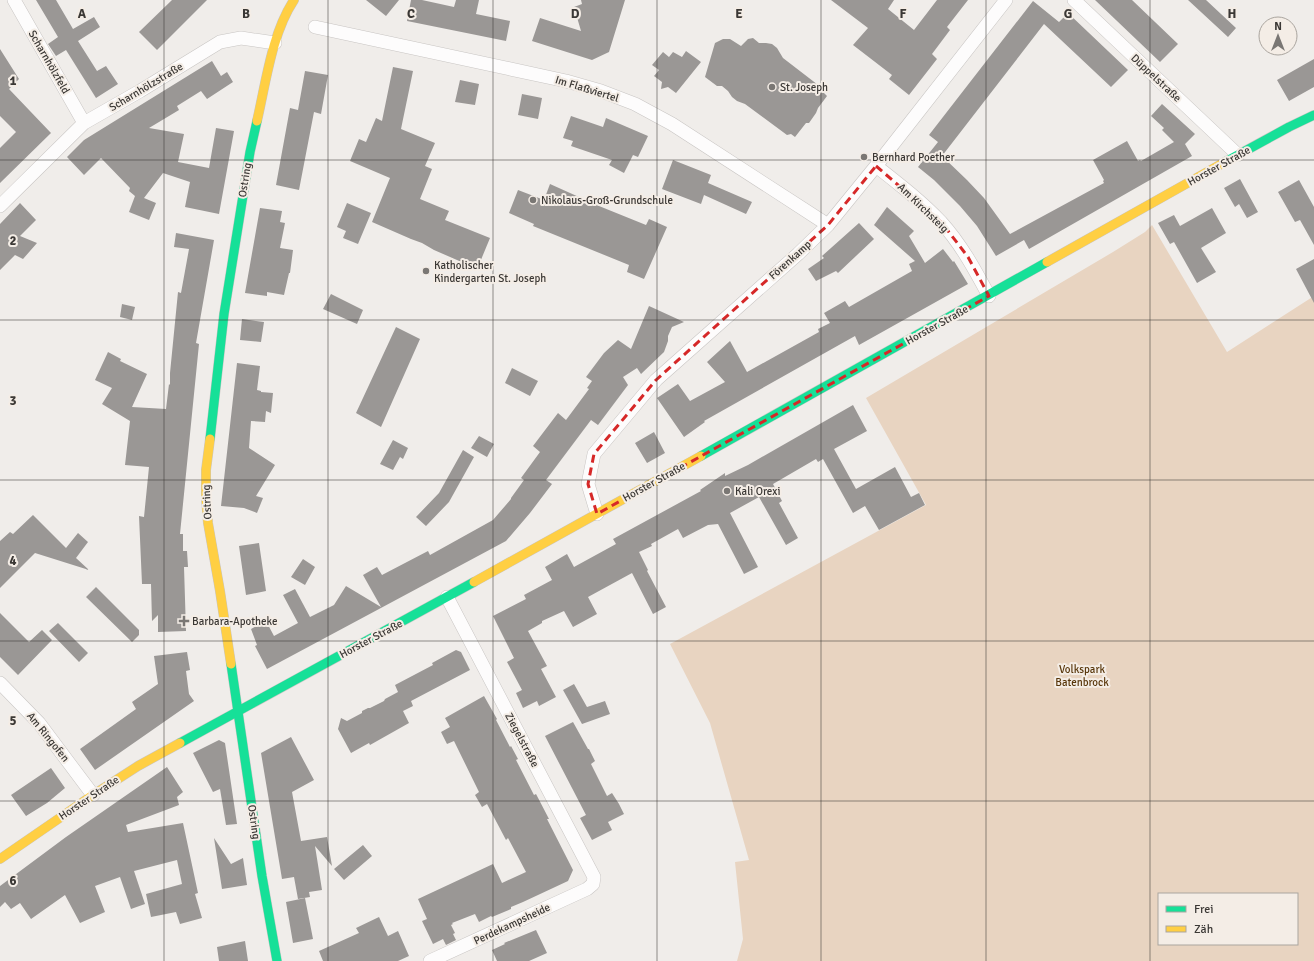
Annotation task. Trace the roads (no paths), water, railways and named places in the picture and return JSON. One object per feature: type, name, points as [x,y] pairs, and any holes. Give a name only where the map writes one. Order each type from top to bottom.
[{"type":"main road","points":[[275,43],[286,12],[294,0]]},
{"type":"main road","name":"Ostring","points":[[275,43],[249,159],[224,314],[206,470],[206,498],[208,523],[239,710],[262,876],[277,961]]},
{"type":"main road","name":"Horster Straße","points":[[0,859],[138,766],[448,597],[989,296],[1238,155],[1314,115]]},
{"type":"street","name":"Scharnhölzfeld","points":[[14,0],[84,123]]},
{"type":"street","name":"Förenkamp","points":[[597,514],[588,484],[594,454],[656,380],[828,226],[1006,0]]},
{"type":"street","name":"Düppelstraße","points":[[1074,0],[1238,155]]},
{"type":"street","name":"Im Flaßviertel","points":[[315,27],[566,81],[601,91],[635,104],[672,124],[828,226]]},
{"type":"street","name":"Scharnhölzstraße","points":[[0,206],[84,123],[220,42],[241,38],[275,43]]},
{"type":"street","name":"Am Kirchsteig","points":[[878,164],[914,195],[942,223],[968,258],[989,296]]},
{"type":"street","name":"Ziegelstraße","points":[[448,597],[594,877],[593,884]]},
{"type":"street","name":"Am Ringofen","points":[[0,683],[39,723],[93,795]]},
{"type":"street","name":"Perdekampsheide","points":[[430,961],[573,896],[587,889],[593,884]]},
{"type":"place","name":"St. Joseph","points":[[772,87]]},
{"type":"place","name":"Bernhard Poether","points":[[864,157]]},
{"type":"place","name":"Nikolaus-Groß-Grundschule","points":[[533,200]]},
{"type":"place","name":"Katholischer Kindergarten St. Joseph","points":[[426,271]]},
{"type":"place","name":"Kali Orexi","points":[[727,491]]},
{"type":"place","name":"Barbara-Apotheke","points":[[184,621]]},
{"type":"park label","name":"Volkspark Batenbrock","points":[[1082,675]]}]
